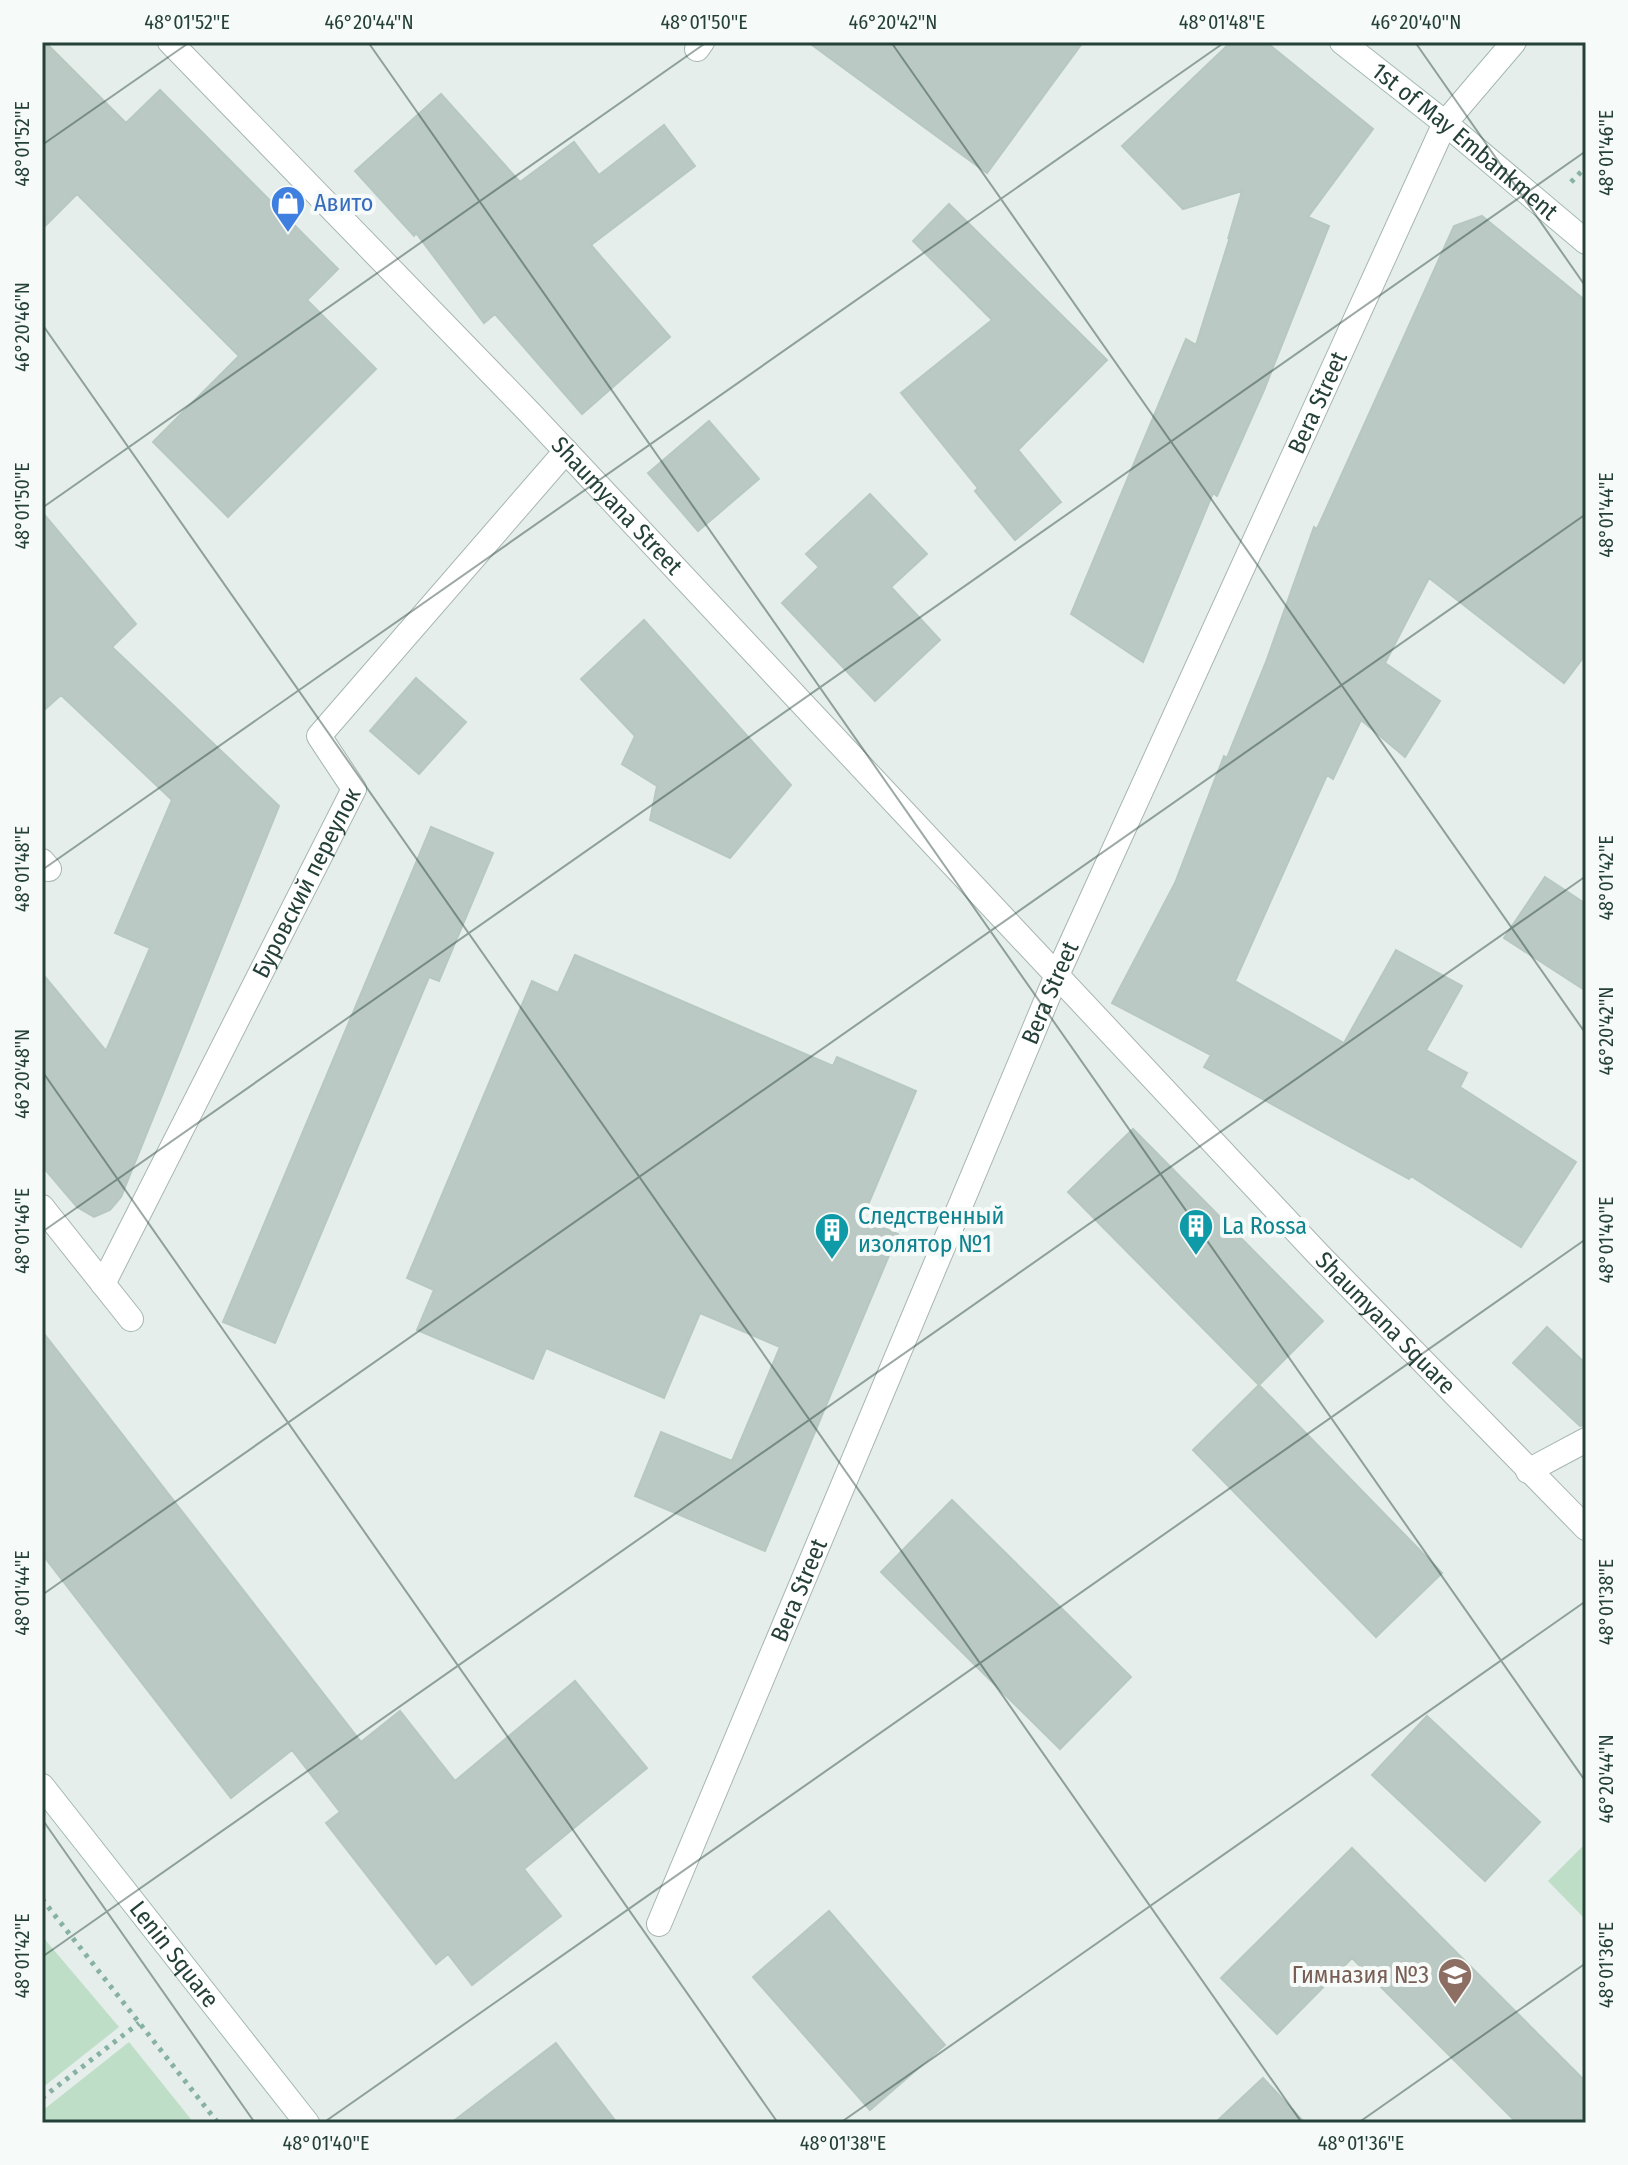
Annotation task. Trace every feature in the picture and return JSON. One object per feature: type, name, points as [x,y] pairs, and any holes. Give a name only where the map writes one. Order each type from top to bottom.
[{"type":"street","name":"Shaumyana Street","points":[[170,42],[566,451],[1057,975]]},
{"type":"street","name":"1st of May Embankment","points":[[1342,42],[1445,123],[1586,242]]},
{"type":"street","name":"Bera Street","points":[[659,1924],[1057,975],[1445,123],[1514,42]]},
{"type":"street","name":"Буровский переулок","points":[[103,1284],[354,789],[319,736],[566,451]]},
{"type":"street","name":"Shaumyana Square","points":[[1057,975],[1328,1264],[1586,1528]]},
{"type":"street","points":[[42,1207],[131,1319]]},
{"type":"street","points":[[1528,1471],[1586,1440]]},
{"type":"street","name":"Lenin Square","points":[[42,1786],[307,2123]]},
{"type":"path","points":[[1562,192],[1586,167]]},
{"type":"path","points":[[42,1899],[218,2123]]},
{"type":"path","points":[[42,2098],[139,2023]]},
{"type":"green space","points":[[1586,1843],[1586,1920],[1548,1881]]},
{"type":"green space","points":[[42,1936],[119,2027],[42,2088]]},
{"type":"green space","points":[[129,2042],[194,2123],[42,2123],[42,2111]]},
{"type":"pier","points":[[1521,42],[1586,42],[1586,84],[1578,93]]},
{"type":"building","points":[[42,42],[126,123],[160,90],[338,269],[307,300],[376,369],[228,517],[153,442],[239,356],[77,194],[42,229]]},
{"type":"building","points":[[808,42],[1083,42],[987,173]]},
{"type":"building","points":[[1231,42],[1266,42],[1373,129],[1308,217],[1329,226],[1264,390],[1217,496],[1213,493],[1143,662],[1071,614],[1186,339],[1196,345],[1242,191],[1183,209],[1122,146]]},
{"type":"building","points":[[441,94],[520,182],[574,142],[599,175],[664,125],[695,166],[591,245],[670,337],[582,414],[495,314],[484,323],[416,233],[414,236],[355,171]]},
{"type":"building","points":[[949,204],[1107,360],[1018,450],[1061,502],[1015,540],[975,491],[978,488],[901,393],[992,320],[913,241]]},
{"type":"building","points":[[1482,216],[1586,301],[1586,654],[1564,683],[1429,578],[1385,663],[1440,701],[1405,757],[1361,720],[1333,779],[1327,775],[1235,981],[1344,1043],[1396,950],[1462,986],[1426,1050],[1467,1073],[1460,1087],[1576,1162],[1521,1247],[1411,1176],[1409,1179],[1204,1067],[1211,1055],[1112,1003],[1175,883],[1224,756],[1227,758],[1266,662],[1314,527],[1317,529],[1454,226]]},
{"type":"building","points":[[709,421],[759,479],[698,531],[648,473]]},
{"type":"building","points":[[870,494],[927,554],[891,587],[940,640],[875,701],[782,603],[819,567],[806,554]]},
{"type":"building","points":[[42,512],[136,624],[112,647],[279,806],[121,1197],[110,1210],[94,1217],[77,1207],[42,1166],[42,973],[106,1051],[150,948],[115,933],[172,800],[61,695],[42,712]]},
{"type":"building","points":[[644,620],[791,785],[730,858],[650,820],[657,786],[622,764],[635,736],[581,679]]},
{"type":"building","points":[[416,678],[466,722],[419,774],[370,731]]},
{"type":"building","points":[[431,827],[493,853],[439,981],[429,977],[275,1343],[223,1322]]},
{"type":"building","points":[[1545,877],[1586,904],[1586,991],[1504,938]]},
{"type":"building","points":[[575,955],[833,1066],[837,1057],[916,1091],[862,1219],[898,1234],[765,1551],[635,1496],[661,1432],[732,1461],[780,1347],[700,1313],[664,1398],[546,1348],[533,1379],[417,1330],[434,1290],[407,1278],[532,981],[558,993]]},
{"type":"building","name":"La Rossa","points":[[1133,1129],[1323,1321],[1259,1385],[1068,1192]]},
{"type":"building","points":[[1547,1327],[1586,1364],[1586,1425],[1580,1426],[1513,1363]]},
{"type":"building","points":[[42,1331],[361,1742],[400,1711],[455,1781],[575,1681],[647,1768],[524,1869],[561,1916],[472,1985],[448,1954],[436,1964],[326,1823],[340,1812],[292,1750],[231,1798],[42,1554]]},
{"type":"building","points":[[1259,1385],[1442,1573],[1376,1637],[1193,1450]]},
{"type":"building","points":[[952,1500],[1131,1677],[1060,1749],[881,1572]]},
{"type":"building","points":[[1427,1716],[1540,1822],[1485,1881],[1372,1775]]},
{"type":"building","name":"Гимназия №3","points":[[1352,1848],[1586,2082],[1586,2123],[1517,2123],[1352,1958],[1277,2034],[1221,1978]]},
{"type":"building","points":[[829,1911],[945,2045],[870,2110],[753,1977]]},
{"type":"building","points":[[556,2043],[617,2123],[451,2123]]},
{"type":"building","points":[[1263,2078],[1305,2123],[1215,2123]]},
{"type":"place","name":"Авито","points":[[288,234]]},
{"type":"place","name":"La Rossa","points":[[1196,1257]]},
{"type":"place","name":"Следственный изолятор №1","points":[[832,1261]]},
{"type":"place","name":"Гимназия №3","points":[[1455,2006]]}]
